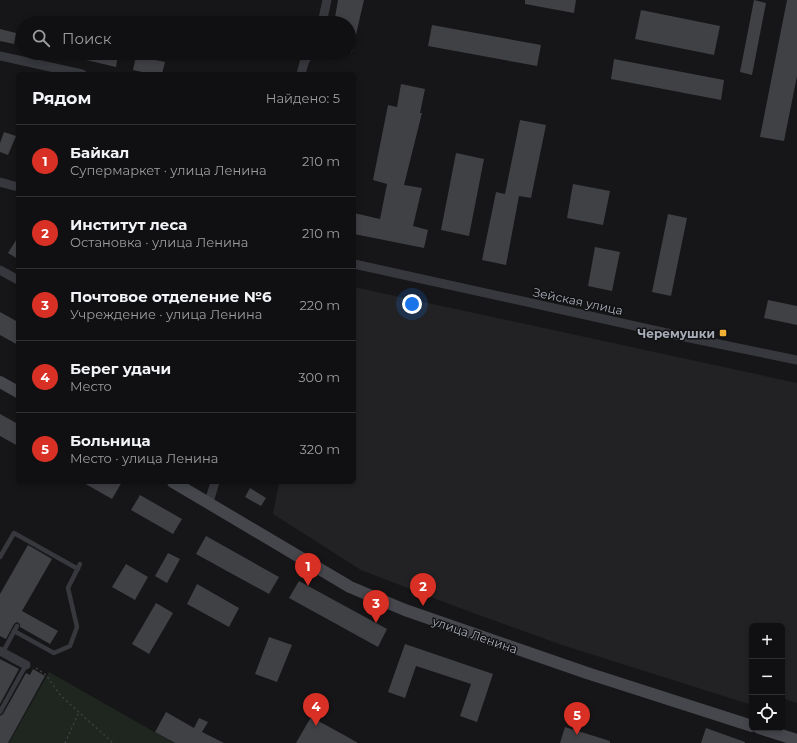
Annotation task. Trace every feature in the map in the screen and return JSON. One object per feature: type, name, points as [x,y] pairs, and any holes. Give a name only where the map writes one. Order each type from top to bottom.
[{"type":"main road","points":[[0,382],[16,391]]},
{"type":"main road","name":"улица Ленина","points":[[177,484],[350,586],[405,610],[587,673],[749,725]]},
{"type":"main road","points":[[768,731],[797,740]]},
{"type":"street","points":[[324,16],[327,0]]},
{"type":"street","points":[[0,56],[16,60]]},
{"type":"street","points":[[18,60],[73,72]]},
{"type":"street","points":[[302,72],[306,60]]},
{"type":"street","points":[[0,182],[16,186]]},
{"type":"street","name":"Зейская улица","points":[[356,264],[685,337],[797,360]]},
{"type":"street","points":[[0,270],[16,279]]},
{"type":"street","points":[[209,502],[214,484]]},
{"type":"street","points":[[1,652],[26,666]]},
{"type":"lane","points":[[0,557],[14,533],[79,567],[68,588],[76,627],[70,646],[54,653],[14,631]]},
{"type":"lane","points":[[1,652],[18,626]]},
{"type":"lane","points":[[0,712],[26,666]]},
{"type":"path","points":[[26,666],[32,666],[46,675],[61,696],[113,743]]},
{"type":"path","points":[[65,743],[79,712]]},
{"type":"shaded area","points":[[356,287],[797,383],[797,703],[785,699],[785,623],[749,623],[749,704],[562,645],[361,570],[273,514],[279,484],[356,484]]},
{"type":"shaded area","points":[[49,672],[174,743],[9,743]]},
{"type":"building","points":[[338,0],[364,0],[356,35],[356,16],[335,16]]},
{"type":"building","points":[[525,0],[576,0],[574,13],[525,4]]},
{"type":"building","points":[[754,0],[766,3],[752,75],[740,72]]},
{"type":"building","points":[[787,0],[797,0],[797,76],[784,141],[760,137]]},
{"type":"building","points":[[641,10],[720,26],[714,55],[635,39]]},
{"type":"building","points":[[432,25],[541,45],[537,66],[428,46]]},
{"type":"building","points":[[0,29],[16,33],[14,44],[0,41]]},
{"type":"building","points":[[614,59],[724,80],[721,100],[611,79]]},
{"type":"building","points":[[86,60],[117,60],[116,67]]},
{"type":"building","points":[[135,60],[155,60],[165,62],[162,72],[142,72],[133,70]]},
{"type":"building","points":[[401,84],[425,89],[420,113],[422,113],[404,185],[422,188],[413,226],[428,230],[424,248],[356,234],[356,213],[380,219],[387,184],[373,180],[388,105],[397,107]]},
{"type":"building","points":[[520,120],[546,125],[531,198],[519,196],[506,265],[482,260],[496,192],[505,194]]},
{"type":"building","points":[[4,132],[16,136],[8,155],[0,152],[0,143]]},
{"type":"building","points":[[456,153],[484,159],[469,236],[441,230]]},
{"type":"building","points":[[573,184],[610,191],[603,225],[567,218]]},
{"type":"building","points":[[668,214],[687,218],[671,296],[652,292]]},
{"type":"building","points":[[16,240],[16,258],[8,253]]},
{"type":"building","points":[[595,247],[620,252],[612,291],[588,286]]},
{"type":"building","points":[[768,300],[797,306],[797,325],[764,318]]},
{"type":"building","points":[[0,312],[16,321],[16,344],[0,335]]},
{"type":"building","points":[[0,414],[16,423],[16,445],[0,436]]},
{"type":"building","points":[[86,484],[121,484],[112,499]]},
{"type":"building","points":[[250,488],[266,498],[261,506],[245,497]]},
{"type":"building","points":[[140,495],[182,519],[173,534],[131,510]]},
{"type":"building","points":[[206,536],[279,577],[269,594],[196,554]]},
{"type":"building","points":[[28,545],[52,559],[22,611],[58,631],[50,644],[20,627],[20,624],[17,622],[14,624],[6,639],[0,636],[0,594]]},
{"type":"building","points":[[168,553],[180,559],[167,583],[155,576]]},
{"type":"building","points":[[126,564],[148,577],[135,600],[112,587]]},
{"type":"building","points":[[299,581],[387,629],[378,647],[289,598]]},
{"type":"building","points":[[197,584],[239,608],[229,627],[187,604]]},
{"type":"building","points":[[156,603],[173,613],[149,654],[132,644]]},
{"type":"building","points":[[269,637],[292,645],[277,682],[255,674]]},
{"type":"building","points":[[405,644],[493,674],[477,722],[460,716],[471,684],[416,666],[405,698],[388,692]]},
{"type":"building","points":[[0,659],[19,669],[0,704]]},
{"type":"building","points":[[33,669],[45,676],[8,743],[0,743],[0,716],[3,714],[26,673],[30,675]]},
{"type":"building","points":[[166,712],[194,728],[199,718],[208,722],[202,732],[224,743],[175,743],[155,732]]},
{"type":"building","points":[[311,717],[344,735],[358,743],[296,743]]},
{"type":"building","points":[[565,727],[610,741],[610,743],[560,743]]},
{"type":"building","points":[[706,728],[745,742],[745,743],[701,743]]},
{"type":"place","name":"Черемушки","points":[[723,333]]},
{"type":"place","name":"Байкал","points":[[308,586]]},
{"type":"place","name":"Институт леса","points":[[423,606]]},
{"type":"place","name":"Почтовое отделение №6","points":[[376,623]]},
{"type":"place","name":"Берег удачи","points":[[316,726]]},
{"type":"place","name":"Больница","points":[[577,735]]}]
